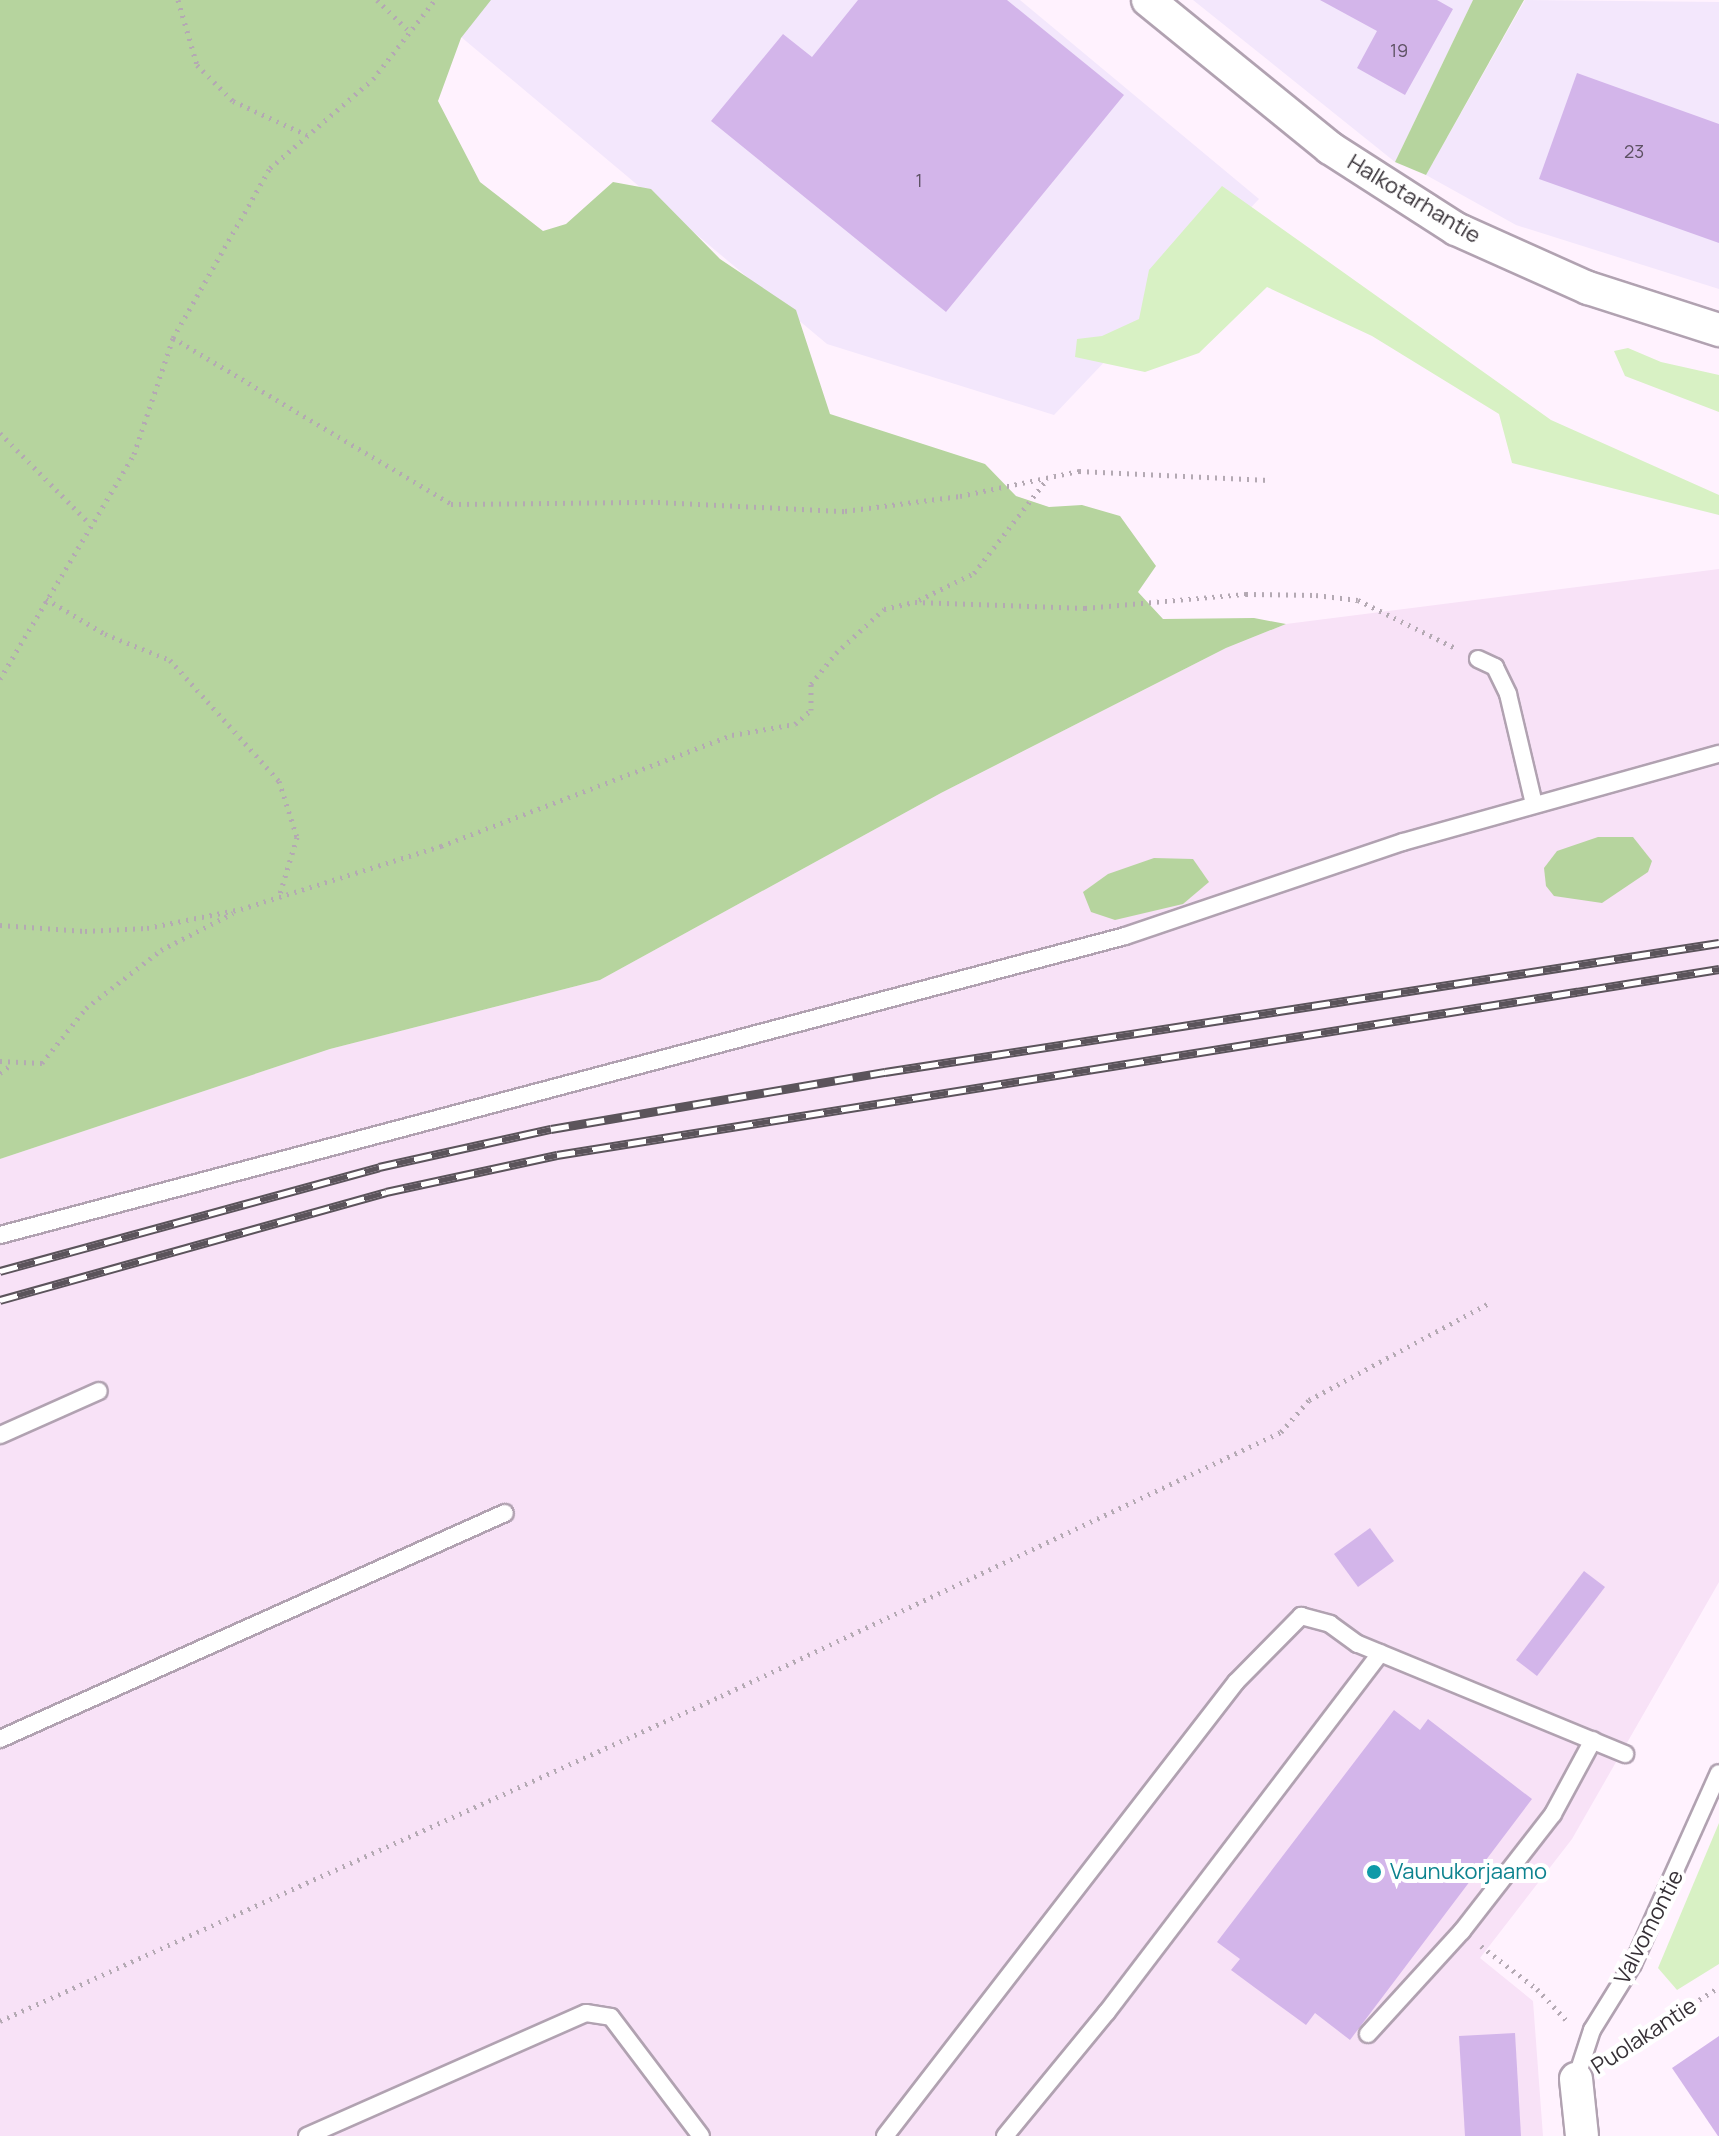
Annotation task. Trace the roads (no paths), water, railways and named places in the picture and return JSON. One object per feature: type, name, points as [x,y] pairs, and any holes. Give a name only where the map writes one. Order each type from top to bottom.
[{"type":"street","name":"Halkotarhantie","points":[[1148,0],[1330,148],[1456,229],[1588,288],[1719,330]]},
{"type":"street","name":"Puolakantie","points":[[1576,2079],[1582,2136]]},
{"type":"lane","points":[[1478,659],[1495,667],[1508,694],[1534,804]]},
{"type":"lane","points":[[0,1235],[1125,936],[1534,804],[1719,754]]},
{"type":"lane","points":[[0,1435],[99,1391]]},
{"type":"lane","points":[[0,1739],[505,1513]]},
{"type":"lane","points":[[885,2136],[1279,1634],[1301,1616],[1330,1624],[1380,1653],[1625,1754]]},
{"type":"lane","points":[[1005,2136],[1107,2012],[1380,1653]]},
{"type":"lane","points":[[1368,2034],[1462,1931],[1553,1814],[1593,1740]]},
{"type":"lane","name":"Valvomontie","points":[[1576,2079],[1592,2030],[1633,1964],[1719,1773]]},
{"type":"lane","points":[[307,2136],[586,2013],[611,2017],[701,2136]]},
{"type":"railway","points":[[0,1271],[379,1167],[551,1129],[885,1072],[1719,943]]},
{"type":"railway","points":[[0,1300],[386,1192],[557,1155],[1719,969]]},
{"type":"place","name":"Vaunukorjaamo","points":[[1374,1872]]}]
